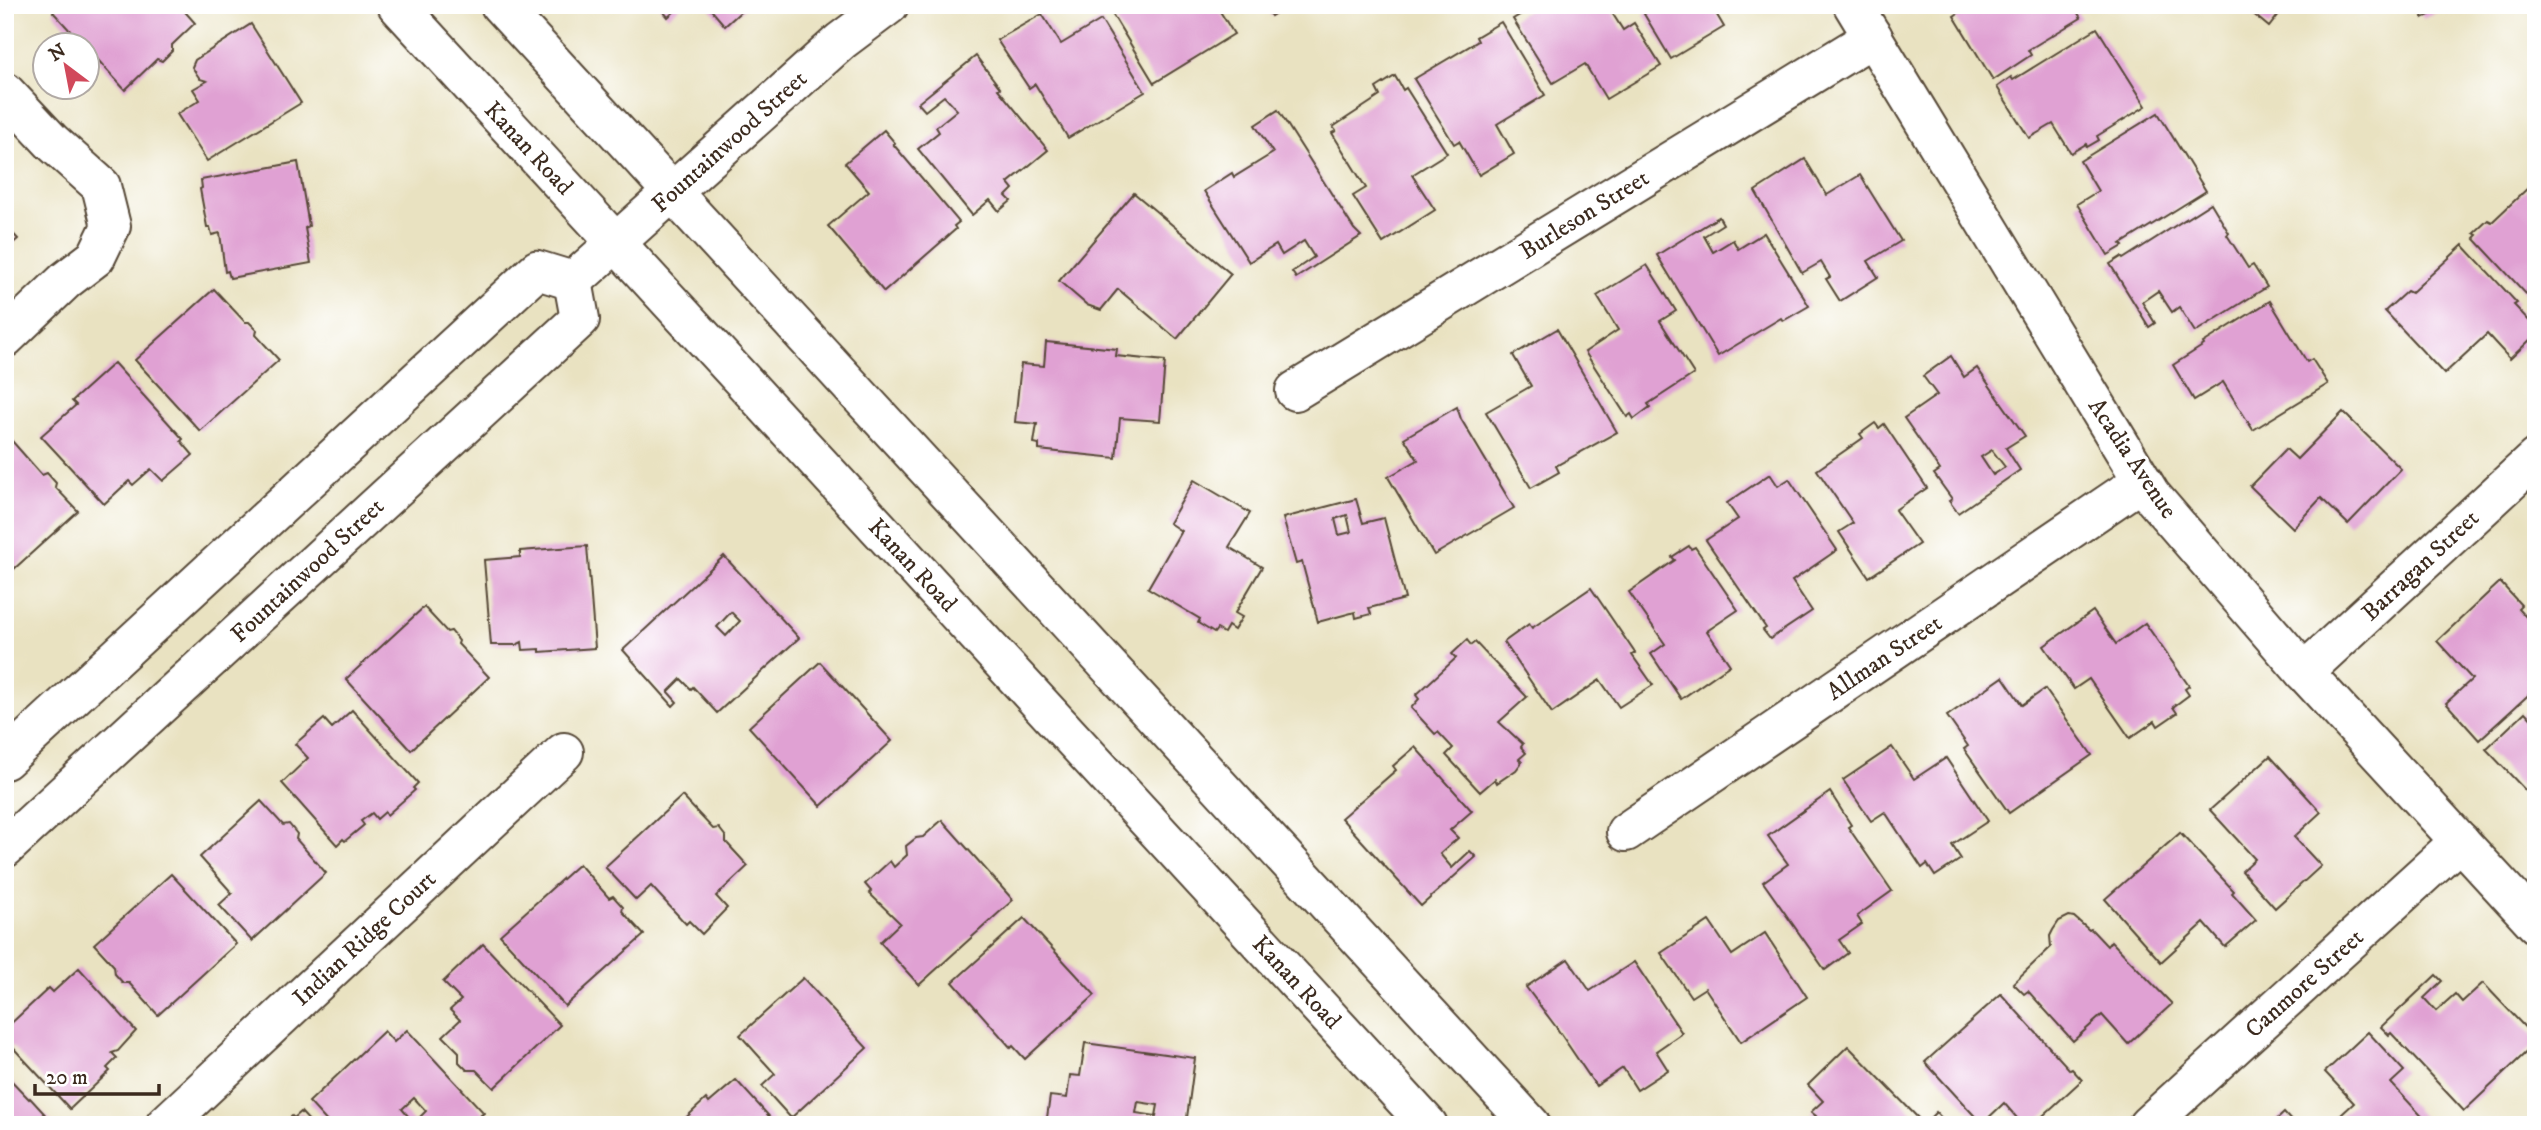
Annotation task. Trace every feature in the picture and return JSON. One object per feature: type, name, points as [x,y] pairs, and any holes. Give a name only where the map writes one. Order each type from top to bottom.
[{"type":"street","name":"Kanan Road","points":[[397,5],[1428,1125]]},
{"type":"street","points":[[500,5],[1531,1125]]},
{"type":"street","name":"Fountainwood Street","points":[[5,848],[580,318],[573,281],[841,41],[889,5]]},
{"type":"street","name":"Acadia Avenue","points":[[1853,5],[2151,495],[2304,672],[2536,924]]},
{"type":"street","name":"Burleson Street","points":[[1295,391],[1873,37]]},
{"type":"street","points":[[5,92],[52,142],[101,186],[111,226],[96,257],[66,280],[5,338]]},
{"type":"street","points":[[5,760],[537,270],[573,281]]},
{"type":"street","name":"Barragan Street","points":[[2304,672],[2536,458]]},
{"type":"street","name":"Allman Street","points":[[1626,832],[2142,481]]},
{"type":"street","name":"Indian Ridge Court","points":[[165,1125],[564,752]]},
{"type":"street","name":"Canmore Street","points":[[2148,1125],[2460,841]]},
{"type":"building","points":[[61,5],[179,5],[195,23],[172,45],[172,51],[162,61],[157,59],[125,90],[102,65],[102,32],[71,32],[53,12]]},
{"type":"building","points":[[658,5],[682,5],[668,17]]},
{"type":"building","points":[[707,5],[748,5],[725,26]]},
{"type":"building","points":[[1216,5],[1234,34],[1154,83],[1108,7]]},
{"type":"building","points":[[1264,5],[1288,5],[1271,16]]},
{"type":"building","points":[[1536,5],[1607,5],[1623,30],[1634,23],[1661,66],[1606,99],[1585,64],[1553,83],[1513,19]]},
{"type":"building","points":[[1654,5],[1711,5],[1724,27],[1671,59],[1644,14],[1655,7]]},
{"type":"building","points":[[1970,5],[2073,5],[2081,18],[2028,50],[2031,55],[1993,80],[1954,16]]},
{"type":"building","points":[[2286,5],[2269,27],[2245,7]]},
{"type":"building","points":[[2417,5],[2451,5],[2423,18]]},
{"type":"building","points":[[1042,14],[1061,44],[1101,20],[1145,92],[1068,138],[1035,84],[1029,88],[997,40]]},
{"type":"building","points":[[1501,22],[1545,95],[1497,124],[1514,154],[1479,175],[1459,141],[1454,144],[1414,79],[1478,41],[1476,37]]},
{"type":"building","points":[[251,24],[301,103],[207,161],[177,114],[200,100],[193,89],[207,81],[200,79],[192,67],[195,60]]},
{"type":"building","points":[[2097,28],[2146,106],[2097,136],[2099,140],[2071,153],[2053,124],[2029,138],[1997,87],[2011,77],[2013,80]]},
{"type":"building","points":[[976,56],[1000,88],[998,89],[1048,150],[1008,183],[1013,189],[1006,196],[1011,201],[999,211],[990,200],[972,215],[918,149],[939,132],[936,127],[957,110],[944,96],[925,111],[918,103]]},
{"type":"building","points":[[1395,76],[1403,90],[1406,88],[1447,153],[1412,175],[1435,210],[1383,243],[1353,196],[1366,188],[1332,133],[1336,131],[1333,127],[1380,96],[1376,88]]},
{"type":"building","points":[[1278,110],[1361,236],[1296,278],[1292,272],[1314,257],[1304,241],[1282,255],[1276,245],[1249,262],[1204,191],[1232,173],[1234,177],[1273,153],[1255,125]]},
{"type":"building","points":[[2158,113],[2206,191],[2121,244],[2123,246],[2108,255],[2077,204],[2098,191],[2080,161]]},
{"type":"building","points":[[884,130],[959,222],[954,226],[956,229],[884,292],[828,226],[869,191],[845,163]]},
{"type":"building","points":[[1805,159],[1827,195],[1860,175],[1901,241],[1868,261],[1878,277],[1840,301],[1826,279],[1830,277],[1821,262],[1802,273],[1755,191]]},
{"type":"building","points":[[298,162],[309,226],[305,228],[311,263],[230,278],[228,271],[225,272],[220,233],[212,235],[210,227],[207,227],[200,189],[201,180]]},
{"type":"building","points":[[2532,184],[2536,187],[2536,286],[2526,294],[2474,238],[2477,235],[2474,233],[2488,220],[2492,222]]},
{"type":"building","points":[[1134,193],[1231,274],[1177,339],[1118,289],[1101,310],[1087,305],[1059,281]]},
{"type":"building","points":[[2211,203],[2248,268],[2253,265],[2267,287],[2195,332],[2179,307],[2172,312],[2158,291],[2142,302],[2155,323],[2149,327],[2110,264],[2121,257],[2123,259]]},
{"type":"building","points":[[1719,217],[1723,224],[1704,236],[1713,252],[1733,240],[1738,249],[1764,233],[1809,306],[1783,321],[1781,318],[1718,356],[1657,255]]},
{"type":"building","points":[[5,225],[18,239],[5,250]]},
{"type":"building","points":[[2463,245],[2517,303],[2514,305],[2536,328],[2536,334],[2510,359],[2487,334],[2444,374],[2385,311],[2407,291],[2411,293]]},
{"type":"building","points":[[1647,265],[1676,311],[1660,321],[1694,374],[1648,404],[1650,407],[1634,419],[1631,414],[1627,417],[1585,352],[1618,330],[1597,296]]},
{"type":"building","points":[[214,289],[245,322],[249,322],[257,330],[256,335],[279,360],[200,431],[135,360]]},
{"type":"building","points":[[2270,301],[2307,362],[2312,359],[2328,384],[2253,430],[2223,382],[2194,400],[2173,365]]},
{"type":"building","points":[[1557,329],[1617,432],[1556,466],[1559,472],[1531,488],[1486,412],[1531,386],[1513,355]]},
{"type":"building","points":[[1046,342],[1117,349],[1116,356],[1165,361],[1160,421],[1120,418],[1116,458],[1039,450],[1039,444],[1034,443],[1037,424],[1015,422],[1021,364],[1044,366]]},
{"type":"building","points":[[1951,356],[1964,377],[1977,368],[2025,436],[2006,448],[2020,470],[1958,513],[1949,501],[1952,499],[1934,474],[1940,470],[1904,418],[1937,395],[1923,376]],"holes":[[[1992,450],[2005,467],[1993,475],[1981,457]]]},
{"type":"building","points":[[114,363],[183,439],[181,441],[193,455],[163,481],[151,469],[133,485],[129,481],[104,504],[41,436],[76,405],[72,401]]},
{"type":"building","points":[[1457,407],[1461,419],[1514,508],[1434,555],[1388,477],[1418,460],[1404,438]]},
{"type":"building","points":[[2343,412],[2401,469],[2348,524],[2321,498],[2293,528],[2250,486],[2286,449],[2297,459]]},
{"type":"building","points":[[1875,423],[1879,428],[1884,424],[1927,488],[1895,510],[1919,544],[1869,577],[1839,532],[1853,523],[1817,470],[1863,438],[1860,434]]},
{"type":"building","points":[[12,441],[42,475],[47,473],[56,483],[55,487],[78,511],[14,569],[5,559],[5,447]]},
{"type":"building","points":[[1770,474],[1778,486],[1789,479],[1837,550],[1792,581],[1812,611],[1770,639],[1763,630],[1766,628],[1706,540],[1738,519],[1727,503]]},
{"type":"building","points":[[1194,480],[1250,513],[1229,547],[1262,567],[1235,613],[1242,617],[1234,630],[1228,626],[1224,633],[1217,629],[1214,633],[1198,623],[1200,619],[1148,588],[1181,531],[1169,523]]},
{"type":"building","points":[[1356,499],[1363,523],[1384,518],[1405,599],[1369,608],[1371,614],[1356,618],[1355,612],[1318,622],[1302,562],[1296,564],[1283,518]],"holes":[[[1347,515],[1351,532],[1339,535],[1335,519]]]},
{"type":"building","points":[[587,546],[595,648],[540,652],[540,649],[523,650],[522,642],[516,645],[491,645],[484,560],[520,557],[520,551]]},
{"type":"building","points":[[1689,546],[1691,549],[1695,547],[1738,610],[1707,631],[1730,665],[1681,699],[1651,654],[1665,644],[1629,592],[1675,560],[1672,557]]},
{"type":"building","points":[[724,556],[799,638],[717,713],[693,687],[691,689],[681,679],[668,692],[677,702],[673,706],[623,650]],"holes":[[[731,612],[740,621],[726,636],[717,627]]]},
{"type":"building","points":[[2500,582],[2521,605],[2518,608],[2536,628],[2536,688],[2479,740],[2446,703],[2472,679],[2437,641]]},
{"type":"building","points":[[1591,588],[1653,685],[1619,707],[1600,680],[1552,713],[1504,642],[1529,624],[1532,628]]},
{"type":"building","points":[[424,607],[447,632],[451,631],[459,641],[458,644],[489,677],[411,750],[346,679]]},
{"type":"building","points":[[2093,611],[2116,644],[2145,623],[2189,686],[2185,689],[2189,695],[2173,707],[2177,713],[2158,726],[2155,721],[2130,738],[2089,679],[2074,689],[2044,646]]},
{"type":"building","points":[[1467,640],[1471,645],[1475,642],[1527,697],[1499,722],[1523,744],[1521,747],[1526,753],[1519,759],[1522,762],[1516,770],[1497,783],[1495,779],[1480,792],[1446,755],[1453,748],[1438,732],[1435,734],[1411,708],[1419,699],[1416,695],[1456,658],[1452,654]]},
{"type":"building","points":[[820,662],[892,741],[821,806],[749,727]]},
{"type":"building","points":[[2003,677],[2022,705],[2045,689],[2092,755],[2009,813],[1964,749],[1968,746],[1947,716]]},
{"type":"building","points":[[352,710],[418,783],[413,788],[415,790],[387,815],[385,812],[377,819],[372,813],[361,821],[364,825],[337,845],[282,783],[308,758],[295,744],[324,719],[332,728]]},
{"type":"building","points":[[2525,712],[2536,724],[2536,784],[2527,792],[2486,749]]},
{"type":"building","points":[[1415,747],[1472,811],[1450,830],[1458,838],[1440,854],[1452,868],[1470,851],[1476,857],[1421,906],[1341,818],[1396,770],[1393,766]]},
{"type":"building","points":[[1892,747],[1914,779],[1946,758],[1988,821],[1952,845],[1961,859],[1935,876],[1927,864],[1922,868],[1885,812],[1871,821],[1843,780]]},
{"type":"building","points":[[2270,756],[2321,812],[2294,837],[2321,866],[2275,908],[2242,871],[2255,859],[2210,810]]},
{"type":"building","points":[[1830,792],[1851,825],[1848,827],[1892,891],[1857,916],[1862,924],[1839,940],[1848,953],[1825,970],[1763,882],[1788,864],[1768,836]]},
{"type":"building","points":[[682,796],[713,829],[719,828],[726,837],[726,842],[748,866],[716,896],[727,908],[702,934],[689,921],[686,924],[651,886],[636,900],[605,867]]},
{"type":"building","points":[[261,801],[283,825],[289,824],[297,834],[296,839],[326,873],[252,941],[219,905],[232,893],[200,857]]},
{"type":"building","points":[[942,820],[1013,900],[919,985],[880,942],[900,923],[869,893],[871,891],[865,884],[890,861],[894,867],[907,855],[906,846],[916,838],[923,837]]},
{"type":"building","points":[[2180,833],[2234,891],[2232,893],[2256,920],[2225,947],[2204,923],[2161,962],[2105,899]]},
{"type":"building","points":[[579,864],[609,898],[613,896],[623,907],[622,911],[644,935],[565,1006],[500,935]]},
{"type":"building","points":[[171,874],[236,944],[158,1015],[129,983],[123,983],[115,974],[114,966],[94,944]]},
{"type":"building","points":[[2069,916],[2091,929],[2107,946],[2111,941],[2172,1004],[2128,1044],[2102,1015],[2073,1041],[2028,991],[2024,994],[2013,983],[2051,947],[2050,936],[2053,930],[2059,921]]},
{"type":"building","points":[[1024,918],[1095,995],[1025,1059],[1013,1046],[1011,1048],[953,982]]},
{"type":"building","points":[[1709,921],[1732,955],[1765,933],[1807,997],[1741,1042],[1705,988],[1691,997],[1661,953]]},
{"type":"building","points":[[483,944],[560,1025],[494,1088],[476,1070],[467,1070],[459,1062],[459,1052],[443,1036],[460,1020],[450,1010],[461,1000],[443,982]]},
{"type":"building","points":[[1568,959],[1590,991],[1634,962],[1682,1033],[1656,1051],[1668,1070],[1637,1090],[1623,1068],[1596,1086],[1526,987]]},
{"type":"building","points":[[79,968],[136,1031],[118,1051],[112,1053],[117,1058],[107,1068],[110,1071],[70,1109],[5,1039],[5,1029],[49,988],[53,992]]},
{"type":"building","points":[[2436,975],[2442,981],[2424,998],[2436,1011],[2455,994],[2462,1002],[2483,983],[2536,1039],[2536,1043],[2464,1111],[2391,1033],[2389,1035],[2381,1027]]},
{"type":"building","points":[[803,978],[867,1048],[791,1118],[762,1086],[775,1074],[740,1035]]},
{"type":"building","points":[[2001,994],[2082,1080],[2033,1125],[2023,1125],[2004,1103],[1982,1124],[1925,1062]]},
{"type":"building","points":[[407,1030],[484,1113],[481,1115],[490,1125],[330,1125],[309,1102],[384,1031],[394,1042]],"holes":[[[414,1098],[426,1111],[414,1123],[402,1109]]]},
{"type":"building","points":[[2368,1032],[2404,1071],[2391,1083],[2430,1125],[2330,1125],[2354,1103],[2325,1072]]},
{"type":"building","points":[[1085,1043],[1195,1058],[1186,1125],[1046,1125],[1050,1096],[1067,1098],[1070,1075],[1080,1076]],"holes":[[[1138,1102],[1158,1105],[1156,1116],[1136,1113]]]},
{"type":"building","points":[[1848,1046],[1924,1124],[1936,1112],[1948,1125],[1814,1125],[1811,1122],[1816,1116],[1811,1112],[1823,1101],[1808,1085]]},
{"type":"building","points":[[5,1074],[30,1098],[53,1123],[5,1125]]},
{"type":"building","points":[[736,1080],[777,1125],[678,1125],[706,1099],[709,1103]]},
{"type":"building","points":[[301,1112],[313,1125],[284,1123],[292,1116],[294,1118]]},
{"type":"building","points":[[2284,1113],[2295,1125],[2271,1125]]}]
